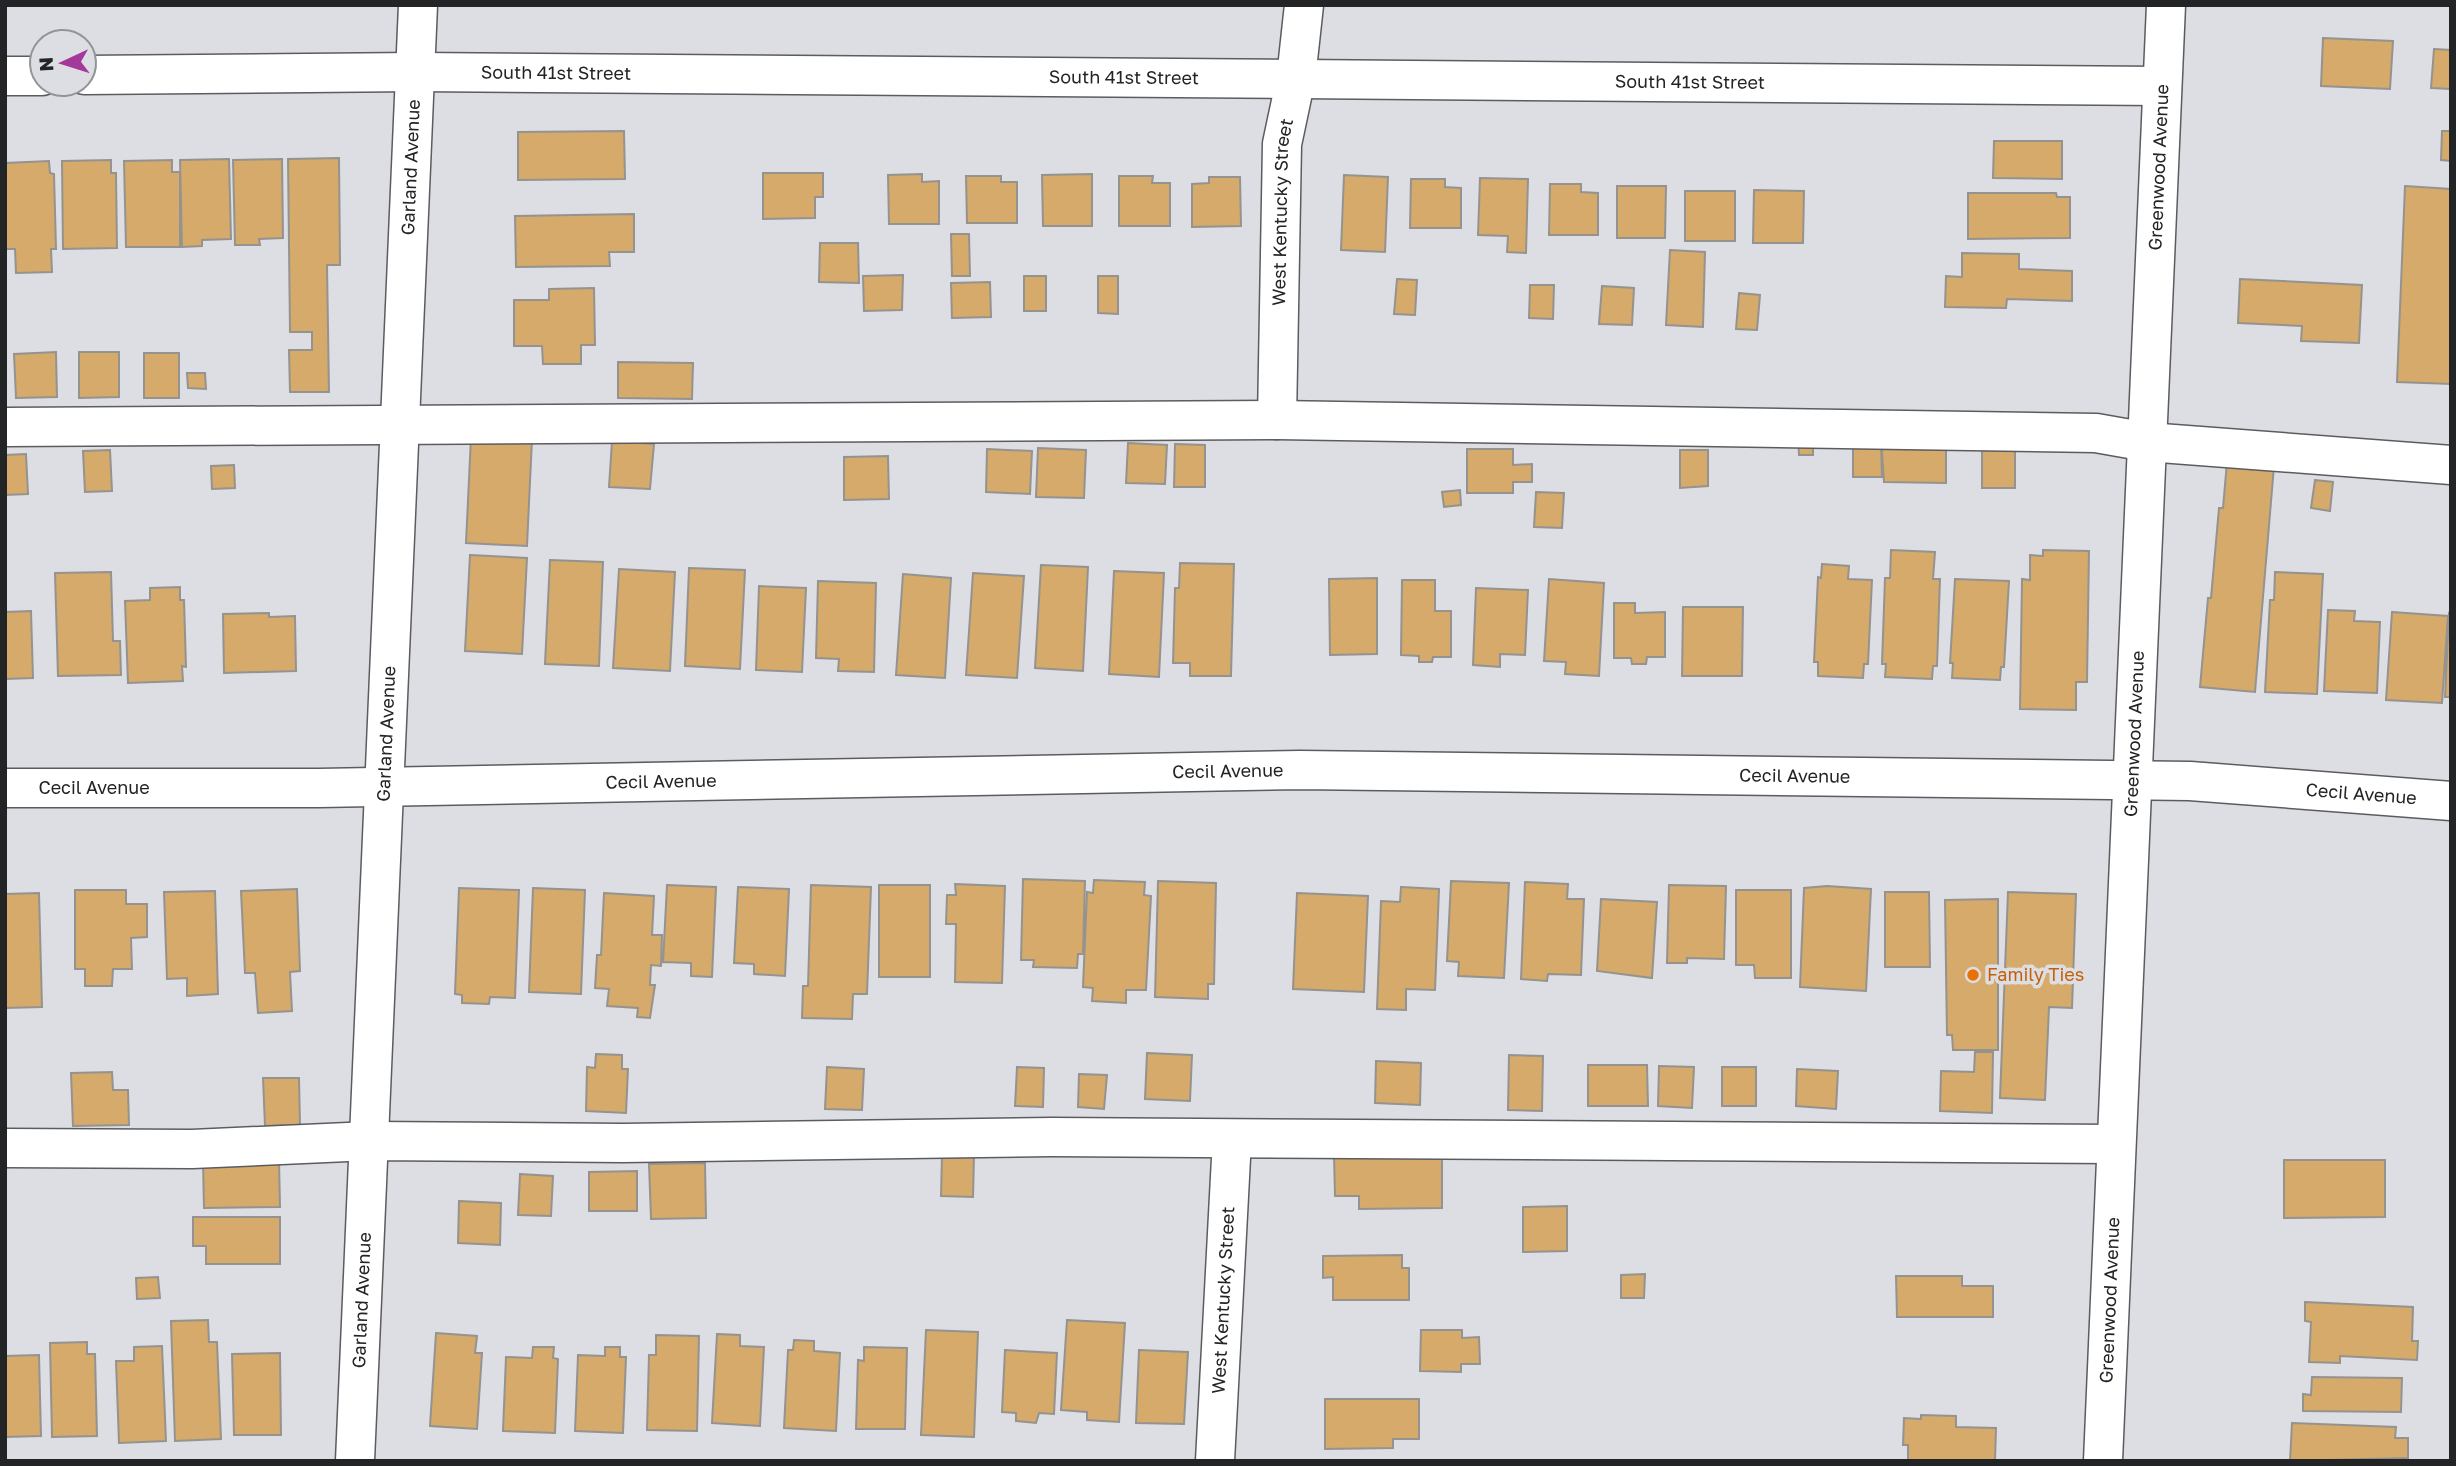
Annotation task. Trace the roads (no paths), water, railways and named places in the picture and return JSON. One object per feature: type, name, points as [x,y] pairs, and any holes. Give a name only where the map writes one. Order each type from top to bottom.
[{"type":"street","name":"Garland Avenue","points":[[355,1461],[418,5]]},
{"type":"street","name":"West Kentucky Street","points":[[1277,420],[1282,144],[1296,78],[1304,5]]},
{"type":"street","name":"Greenwood Avenue","points":[[2103,1461],[2166,5]]},
{"type":"street","name":"South 41st Street","points":[[98,75],[415,72],[2162,86]]},
{"type":"street","points":[[5,76],[28,76]]},
{"type":"street","points":[[5,427],[1277,420],[2096,433],[2147,442],[2451,465]]},
{"type":"street","name":"Cecil Avenue","points":[[5,788],[386,787],[1288,771],[2190,781],[2451,801]]},
{"type":"street","name":"West Kentucky Street","points":[[1215,1461],[1232,1139]]},
{"type":"street","points":[[5,1148],[192,1149],[370,1141],[1232,1139],[1605,1139],[2116,1144]]},
{"type":"place","name":"Family Ties","points":[[1973,975]]}]
